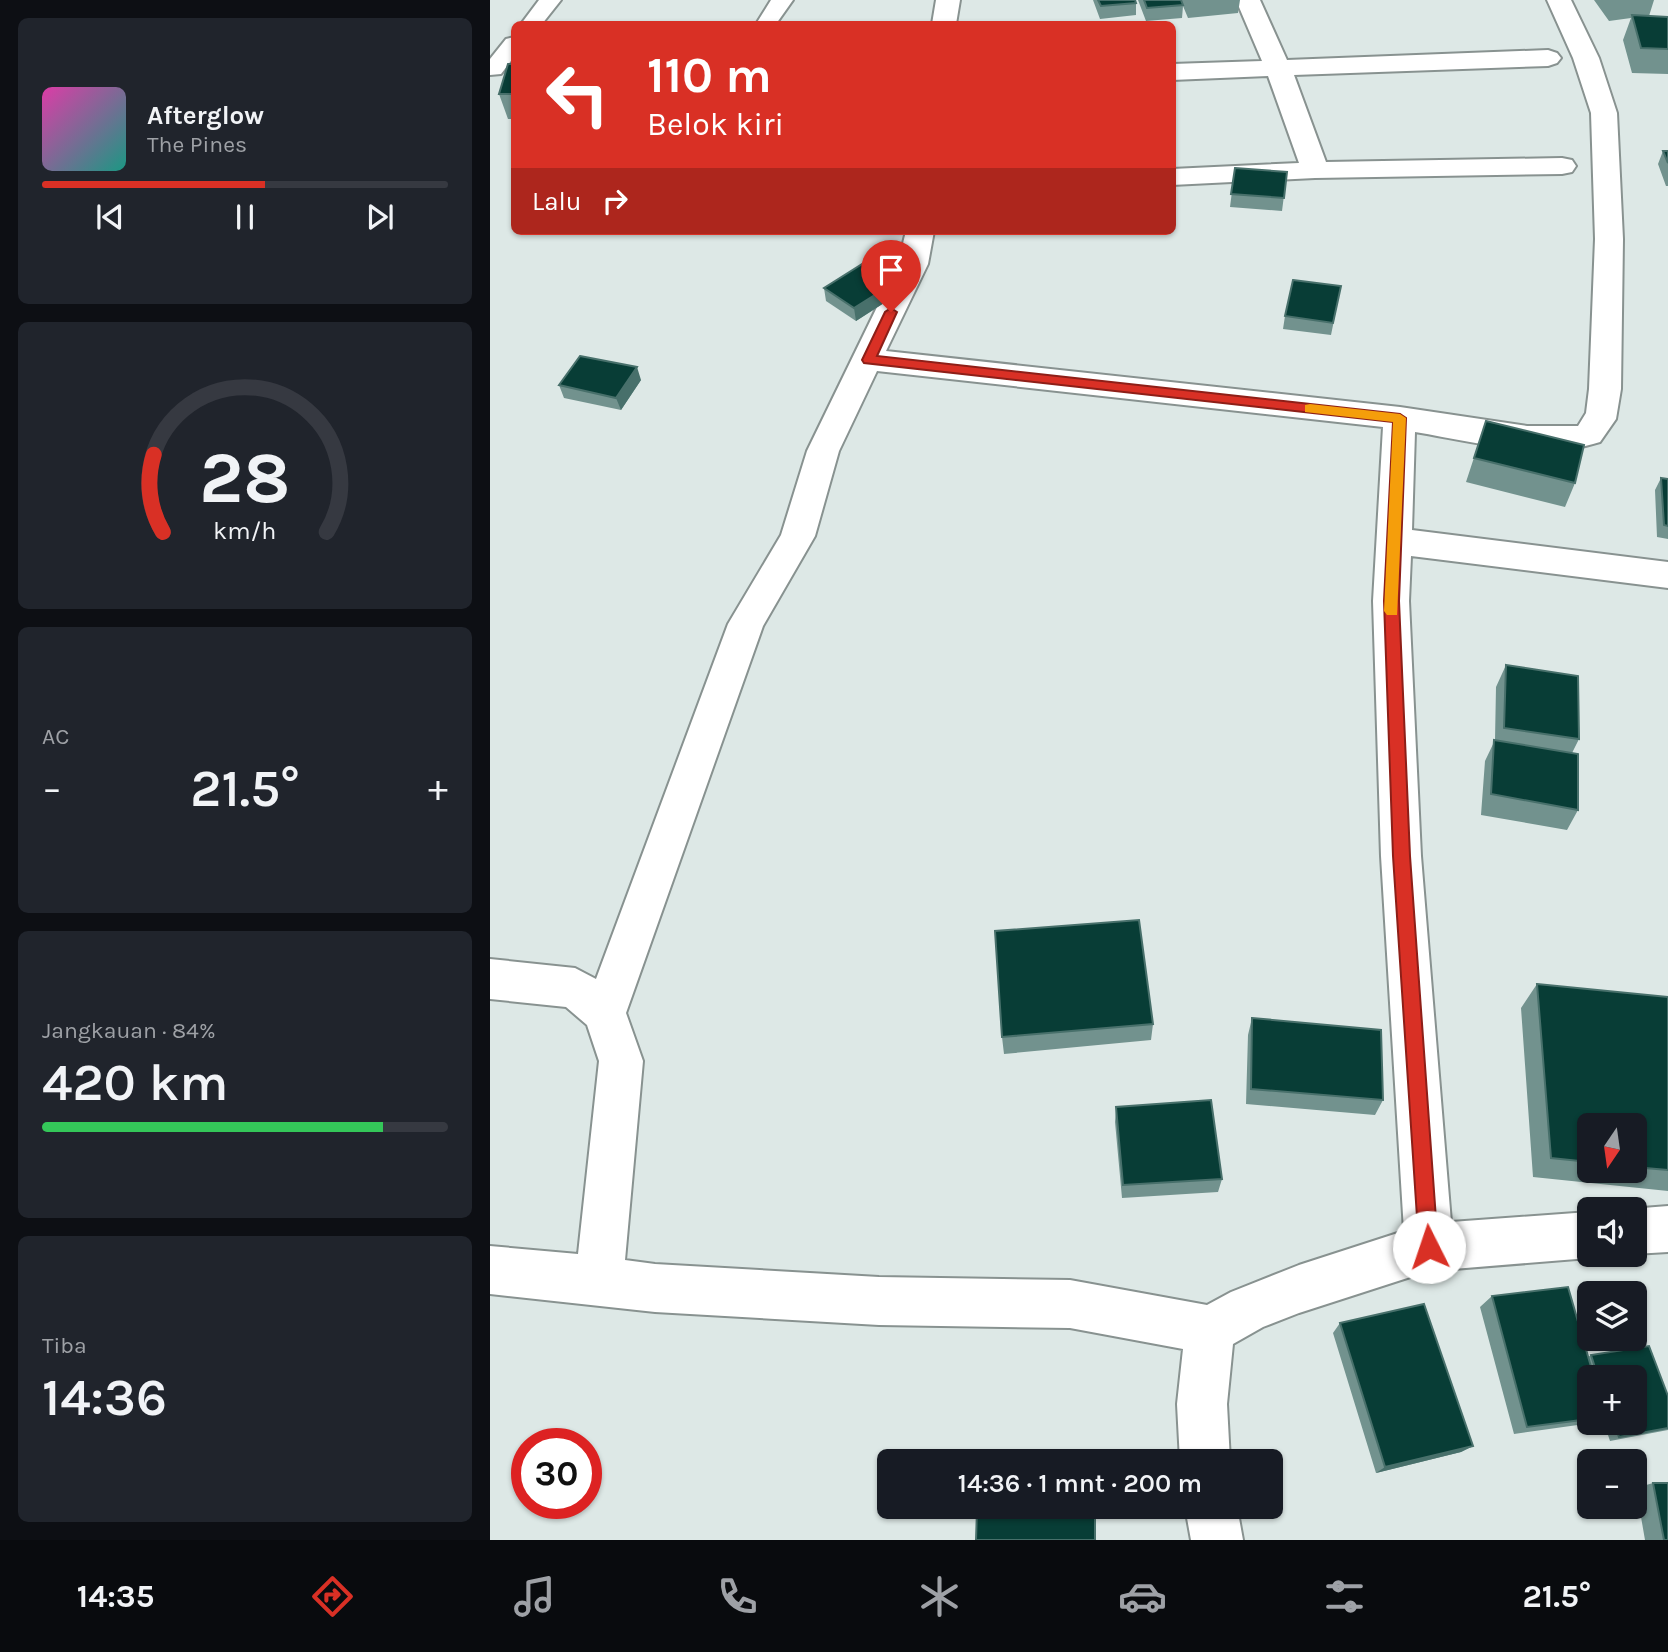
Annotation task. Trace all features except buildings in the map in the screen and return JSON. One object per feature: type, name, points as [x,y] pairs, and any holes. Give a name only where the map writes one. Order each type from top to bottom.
[{"type":"street","points":[[944,21],[948,0]]},
{"type":"street","points":[[1248,0],[1278,68],[1315,170]]},
{"type":"street","points":[[869,360],[1400,418],[1548,440],[1573,439],[1590,433],[1602,413],[1605,389],[1609,239],[1604,113],[1586,58],[1559,0]]},
{"type":"street","points":[[1176,72],[1548,58]]},
{"type":"street","points":[[1176,177],[1315,170],[1562,166]]},
{"type":"street","points":[[606,1013],[746,624],[797,536],[823,451],[913,264],[919,235]]},
{"type":"street","points":[[1400,418],[1391,601],[1401,856],[1429,1247]]},
{"type":"street","points":[[1395,541],[1668,575]]},
{"type":"street","points":[[490,979],[575,988],[606,1013],[621,1062],[599,1280]]},
{"type":"street","points":[[1647,1230],[1668,1229]]},
{"type":"street","points":[[490,1270],[655,1288],[879,1301],[1070,1304],[1210,1330],[1248,1309],[1274,1299],[1429,1247],[1577,1236]]},
{"type":"street","points":[[1204,1449],[1202,1404],[1210,1330]]},
{"type":"street","points":[[1213,1519],[1217,1540]]},
{"type":"lane","points":[[533,21],[550,0]]},
{"type":"lane","points":[[768,21],[782,0]]},
{"type":"lane","points":[[494,69],[511,48]]},
{"type":"slow traffic","points":[[1310,408],[1400,418],[1392,611]]},
{"type":"route","points":[[891,312],[869,360],[1400,418],[1391,601],[1401,856],[1429,1247]]}]
